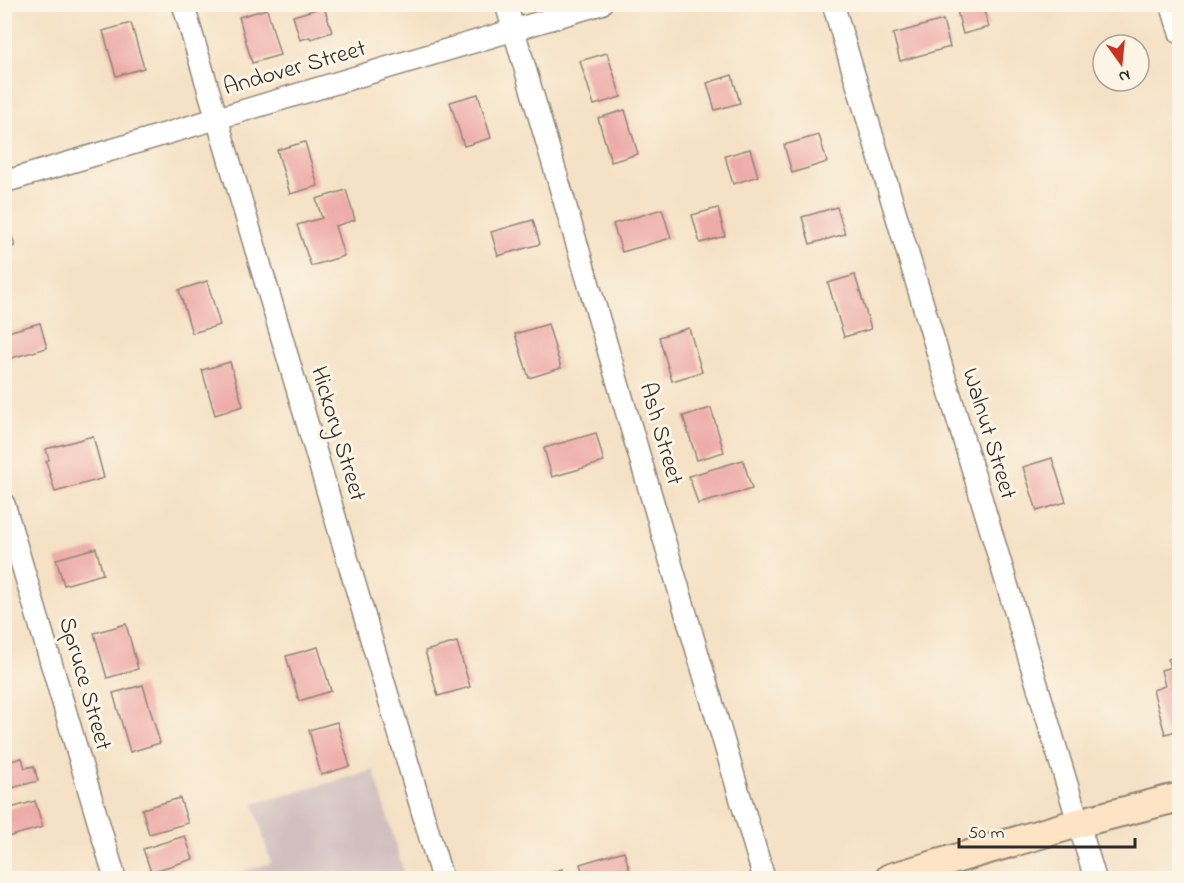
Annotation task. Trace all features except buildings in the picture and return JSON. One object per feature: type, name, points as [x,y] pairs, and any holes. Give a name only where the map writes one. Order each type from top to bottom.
[{"type":"street","name":"Hickory Street","points":[[183,4],[442,879]]},
{"type":"street","name":"Ash Street","points":[[506,4],[764,879]]},
{"type":"street","name":"Andover Street","points":[[4,182],[601,4]]},
{"type":"street","name":"Walnut Street","points":[[833,4],[1095,879]]},
{"type":"street","points":[[1171,4],[1179,33]]},
{"type":"street","name":"Spruce Street","points":[[4,504],[115,879]]},
{"type":"street","points":[[890,879],[1179,797]]},
{"type":"shaded area","points":[[374,770],[404,873],[385,878],[221,878],[271,863],[254,804]]}]
